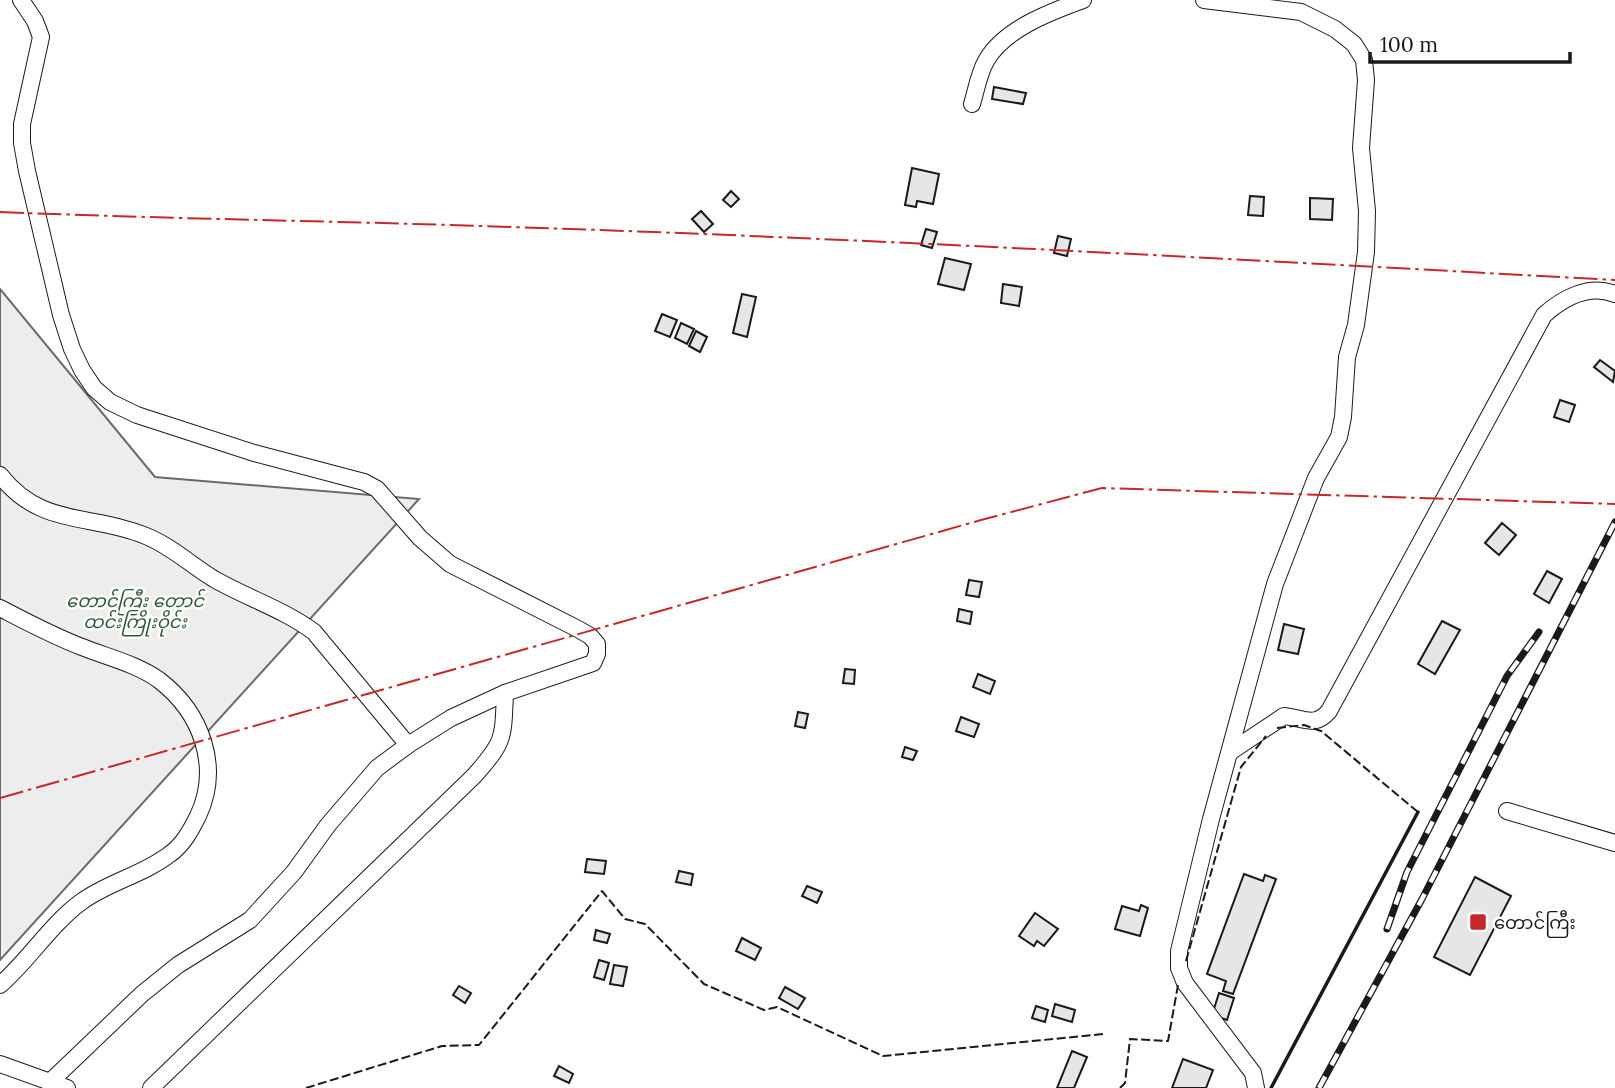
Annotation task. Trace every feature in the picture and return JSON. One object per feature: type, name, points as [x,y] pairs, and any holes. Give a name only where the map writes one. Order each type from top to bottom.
[{"type":"street","points":[[21,0],[35,21],[41,37],[22,124],[27,171],[61,315],[72,349],[94,388],[110,402],[137,415],[254,453],[365,482],[377,489],[420,538],[450,564],[578,628],[597,644],[593,663],[505,693],[451,718],[377,768],[312,846],[295,872],[250,920],[178,965],[142,994],[50,1082]]},
{"type":"street","points":[[972,104],[986,61],[1003,42],[1041,15],[1083,0]]},
{"type":"street","points":[[1204,0],[1301,12],[1335,29],[1354,44],[1364,60],[1366,80],[1361,148],[1367,211],[1366,252],[1356,325],[1347,357],[1339,437],[1312,489],[1275,584],[1179,951],[1179,968],[1185,983],[1252,1073],[1256,1088]]},
{"type":"street","points":[[1230,752],[1284,716],[1312,721],[1322,719],[1329,711],[1544,316],[1559,302],[1576,294],[1603,289],[1615,294]]},
{"type":"street","points":[[0,475],[12,491],[31,505],[48,512],[145,536],[215,579],[295,618],[314,632],[408,745]]},
{"type":"street","points":[[0,608],[38,629],[129,664],[158,680],[178,697],[196,720],[207,752],[209,777],[203,804],[190,833],[172,853],[83,900],[62,917],[41,944],[0,985]]},
{"type":"street","points":[[151,1088],[482,766],[498,748],[504,731],[505,693]]},
{"type":"street","points":[[1507,811],[1615,843]]},
{"type":"street","points":[[0,1064],[67,1088]]},
{"type":"shaded area","name":"တောင်ကြီး တောင် ထင်းကြိုးဝိုင်း","points":[[0,289],[155,477],[419,499],[0,960]]},
{"type":"building","points":[[994,87],[1026,93],[1023,104],[992,99]]},
{"type":"building","points":[[912,168],[939,174],[933,204],[917,201],[916,207],[905,205]]},
{"type":"building","points":[[731,191],[739,199],[731,207],[723,200]]},
{"type":"building","points":[[1250,196],[1264,197],[1263,216],[1248,215]]},
{"type":"building","points":[[1310,198],[1333,199],[1332,220],[1310,219]]},
{"type":"building","points":[[701,211],[713,224],[704,232],[692,219]]},
{"type":"building","points":[[926,229],[937,232],[932,248],[921,245]]},
{"type":"building","points":[[1058,236],[1071,239],[1067,256],[1054,253]]},
{"type":"building","points":[[945,258],[971,264],[964,290],[938,284]]},
{"type":"building","points":[[1003,284],[1022,287],[1019,306],[1001,303]]},
{"type":"building","points":[[742,294],[756,297],[747,337],[733,333]]},
{"type":"building","points":[[662,314],[677,320],[670,337],[655,331]]},
{"type":"building","points":[[681,323],[694,329],[687,344],[675,338]]},
{"type":"building","points":[[696,331],[707,337],[700,352],[689,346]]},
{"type":"building","points":[[1600,360],[1615,371],[1613,382],[1594,367]]},
{"type":"building","points":[[1560,400],[1575,405],[1569,422],[1554,417]]},
{"type":"building","points":[[1502,523],[1516,535],[1499,555],[1485,543]]},
{"type":"building","points":[[1547,571],[1562,579],[1549,603],[1534,594]]},
{"type":"building","points":[[969,580],[982,582],[979,597],[966,595]]},
{"type":"building","points":[[959,609],[972,612],[970,624],[957,621]]},
{"type":"building","points":[[1442,621],[1460,630],[1435,674],[1418,664]]},
{"type":"building","points":[[1284,624],[1304,629],[1298,654],[1278,650]]},
{"type":"building","points":[[845,669],[855,670],[854,684],[843,683]]},
{"type":"building","points":[[978,674],[995,681],[990,694],[973,687]]},
{"type":"building","points":[[798,712],[808,714],[805,728],[795,726]]},
{"type":"building","points":[[961,717],[979,724],[974,737],[956,731]]},
{"type":"building","points":[[905,747],[917,751],[913,760],[902,757]]},
{"type":"building","points":[[587,859],[606,861],[604,874],[585,872]]},
{"type":"building","points":[[679,871],[693,874],[691,885],[676,882]]},
{"type":"building","points":[[1244,874],[1263,881],[1265,875],[1276,879],[1233,994],[1223,991],[1226,981],[1207,974]]},
{"type":"building","points":[[1475,877],[1511,896],[1470,975],[1434,957]]},
{"type":"building","points":[[807,886],[822,892],[817,903],[802,896]]},
{"type":"building","points":[[1141,905],[1148,908],[1140,936],[1115,929],[1122,906],[1139,911]]},
{"type":"building","points":[[1035,913],[1058,929],[1044,946],[1037,941],[1034,946],[1019,936]]},
{"type":"building","points":[[596,930],[610,934],[607,943],[594,940]]},
{"type":"building","points":[[742,938],[761,948],[755,960],[736,951]]},
{"type":"building","points":[[599,960],[609,963],[604,980],[594,977]]},
{"type":"building","points":[[614,965],[627,967],[623,986],[610,984]]},
{"type":"building","points":[[459,986],[471,993],[465,1003],[453,995]]},
{"type":"building","points":[[785,987],[805,998],[798,1009],[779,998]]},
{"type":"building","points":[[1219,993],[1234,998],[1227,1020],[1212,1015]]},
{"type":"building","points":[[1055,1004],[1075,1010],[1072,1022],[1052,1016]]},
{"type":"building","points":[[1036,1006],[1048,1010],[1045,1022],[1032,1018]]},
{"type":"building","points":[[1072,1051],[1087,1057],[1074,1088],[1057,1088]]},
{"type":"building","points":[[1183,1059],[1213,1070],[1206,1088],[1172,1088]]},
{"type":"building","points":[[559,1066],[573,1074],[569,1083],[554,1076]]},
{"type":"railway","points":[[1319,1088],[1422,899],[1615,522]]},
{"type":"railway","points":[[1387,929],[1407,872],[1507,676],[1539,632]]},
{"type":"fence","points":[[1277,728],[1304,725],[1321,731],[1418,812]]},
{"type":"fence","points":[[1186,961],[1241,767],[1266,736]]},
{"type":"fence","points":[[306,1088],[442,1046],[479,1045],[602,891],[625,919],[645,924],[704,984],[764,1010],[777,1007],[883,1056],[1103,1034]]},
{"type":"fence","points":[[1120,1088],[1125,1083],[1130,1039],[1168,1041],[1178,985]]},
{"type":"wall","points":[[1271,1088],[1418,812]]},
{"type":"power","points":[[0,212],[788,238],[1615,280]]},
{"type":"power","points":[[0,798],[1102,488],[1615,504]]},
{"type":"place","name":"တောင်ကြီး","points":[[1478,922]]}]
